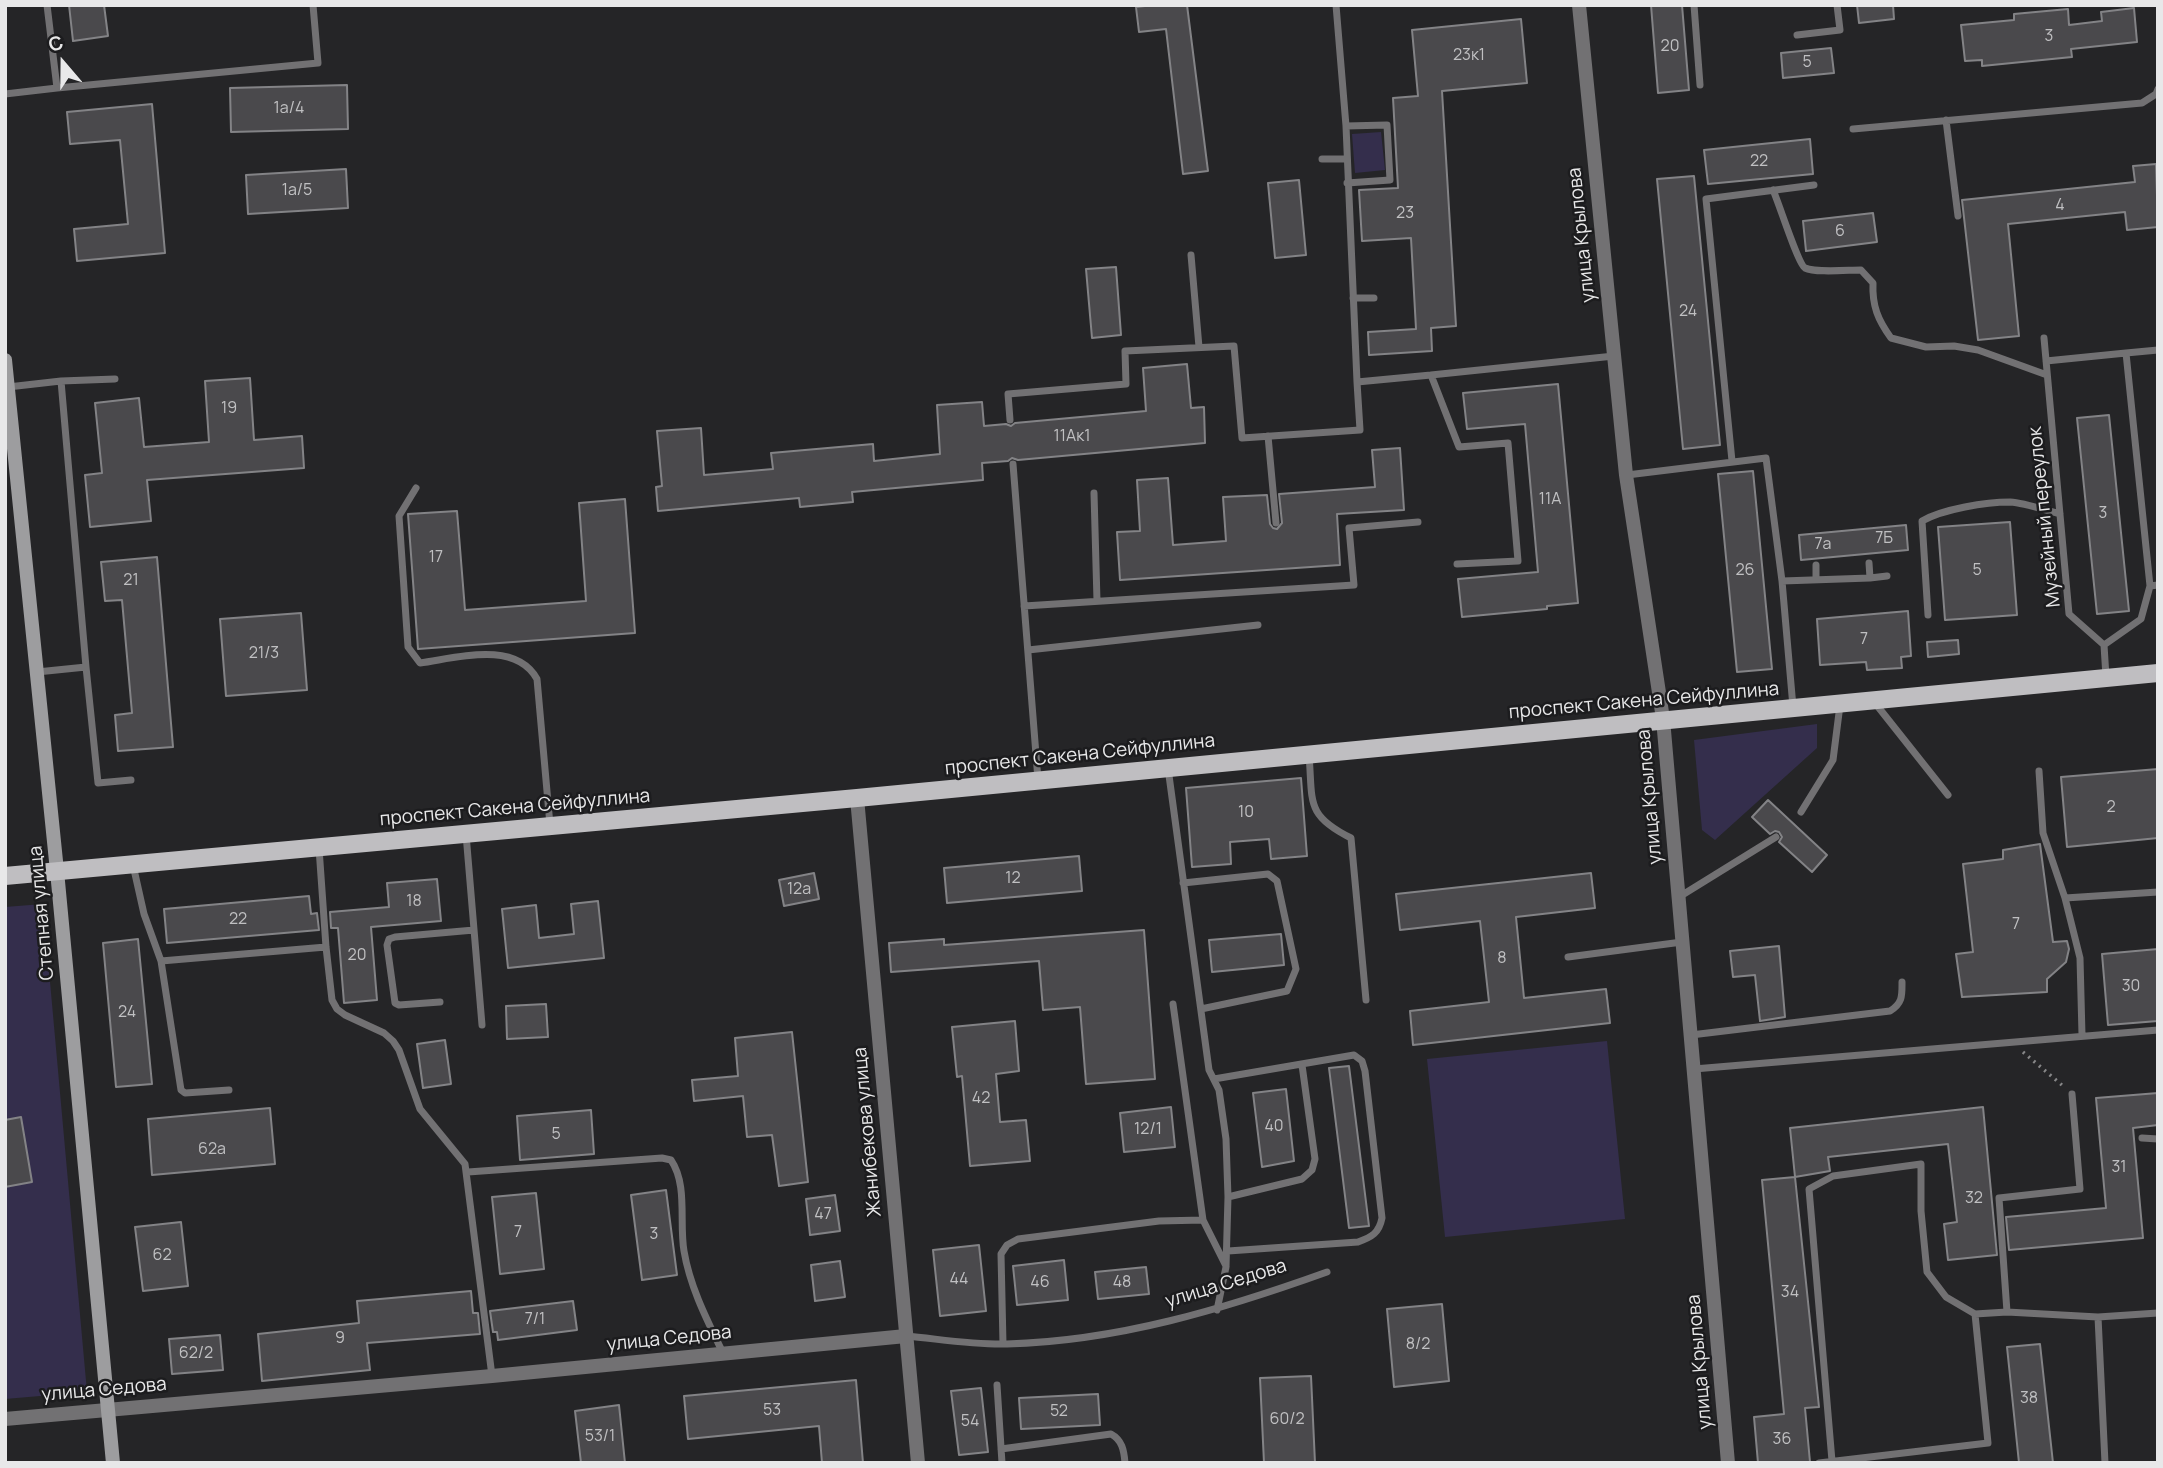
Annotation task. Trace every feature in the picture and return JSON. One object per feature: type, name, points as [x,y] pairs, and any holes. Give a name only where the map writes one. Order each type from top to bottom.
[{"type":"main road","name":"Степная улица","points":[[5,360],[114,1463]]},
{"type":"main road","name":"проспект Сакена Сейфуллина","points":[[5,876],[856,798],[2158,673]]},
{"type":"street","name":"улица Крылова","points":[[1579,5],[1626,475],[1663,719],[1728,1463]]},
{"type":"street","name":"Жанибекова улица","points":[[856,798],[918,1463]]},
{"type":"street","name":"улица Седова","points":[[5,1419],[906,1336]]},
{"type":"lane","points":[[47,5],[57,88]]},
{"type":"lane","points":[[5,94],[318,63],[313,5]]},
{"type":"lane","points":[[1010,420],[1008,394],[1126,384],[1125,351],[1234,346],[1242,438],[1360,430],[1346,126],[1336,5]]},
{"type":"lane","points":[[1694,5],[1700,85]]},
{"type":"lane","points":[[1797,35],[1840,30],[1837,5]]},
{"type":"lane","points":[[1853,128],[2142,103],[2156,94],[2158,89]]},
{"type":"lane","points":[[1946,120],[1958,216]]},
{"type":"lane","points":[[1346,126],[1387,125],[1390,180],[1347,183]]},
{"type":"lane","points":[[1322,159],[1346,159]]},
{"type":"lane","points":[[1732,461],[1706,199],[1814,185]]},
{"type":"lane","points":[[1773,190],[1799,263],[1807,270],[1861,270],[1873,283],[1872,302],[1879,322],[1891,338],[1926,347],[1954,346],[1978,350],[2047,375]]},
{"type":"lane","points":[[1191,255],[1199,347]]},
{"type":"lane","points":[[1353,298],[1374,298]]},
{"type":"lane","name":"Музейный переулок","points":[[2044,338],[2069,614],[2104,645]]},
{"type":"lane","points":[[2046,361],[2158,350]]},
{"type":"lane","points":[[2106,678],[2104,645],[2141,619],[2154,585],[2126,353]]},
{"type":"lane","points":[[1357,382],[1614,356]]},
{"type":"lane","points":[[1431,375],[1459,447],[1508,443],[1518,561],[1457,564]]},
{"type":"lane","points":[[8,387],[115,379]]},
{"type":"lane","points":[[61,381],[98,783],[131,780]]},
{"type":"lane","points":[[1268,436],[1276,523]]},
{"type":"lane","points":[[1626,475],[1766,458],[1782,581],[1793,708]]},
{"type":"lane","points":[[1013,464],[1038,780]]},
{"type":"lane","points":[[416,488],[399,516],[408,647],[420,663],[489,656],[508,657],[530,668],[537,679],[550,826]]},
{"type":"lane","points":[[1094,492],[1097,601]]},
{"type":"lane","points":[[1928,615],[1923,521],[1951,510],[2011,502],[2060,514]]},
{"type":"lane","points":[[1024,606],[1353,585],[1349,528],[1418,522]]},
{"type":"lane","points":[[1869,563],[1870,578]]},
{"type":"lane","points":[[1816,565],[1816,579]]},
{"type":"lane","points":[[1782,581],[1887,576]]},
{"type":"lane","points":[[1028,650],[1258,625]]},
{"type":"lane","points":[[37,672],[86,667]]},
{"type":"lane","points":[[1872,700],[1948,795]]},
{"type":"lane","points":[[1801,812],[1833,760],[1840,705]]},
{"type":"lane","points":[[1309,754],[1314,810],[1330,828],[1351,838],[1366,1000]]},
{"type":"lane","points":[[1168,768],[1209,1070],[1219,1090],[1226,1139],[1227,1251],[1217,1310]]},
{"type":"lane","points":[[2039,771],[2043,833],[2065,898],[2080,958],[2082,1035]]},
{"type":"lane","points":[[466,834],[482,1025]]},
{"type":"lane","points":[[1678,898],[1776,837]]},
{"type":"lane","points":[[319,847],[332,1000],[337,1009],[345,1015],[384,1033],[393,1041],[399,1050],[420,1109],[465,1164],[468,1172],[492,1376]]},
{"type":"lane","points":[[132,864],[144,914],[161,961],[181,1090],[185,1093],[229,1090]]},
{"type":"lane","points":[[1184,883],[1268,874],[1277,881],[1296,969],[1287,991],[1201,1009]]},
{"type":"lane","points":[[2065,898],[2158,892]]},
{"type":"lane","points":[[440,1002],[399,1005],[394,1003],[387,945],[389,940],[394,937],[474,930]]},
{"type":"lane","points":[[1568,957],[1682,942]]},
{"type":"lane","points":[[161,961],[326,947]]},
{"type":"lane","points":[[1691,1034],[1890,1011],[1898,1006],[1902,999],[1902,982]]},
{"type":"lane","points":[[1172,1004],[1203,1220],[1226,1267]]},
{"type":"lane","points":[[1693,1069],[2158,1030]]},
{"type":"lane","points":[[1214,1079],[1354,1055],[1362,1061],[1366,1071],[1382,1217],[1380,1229],[1371,1237],[1358,1242],[1227,1251]]},
{"type":"lane","points":[[1228,1197],[1303,1179],[1312,1170],[1315,1158],[1302,1065]]},
{"type":"lane","points":[[2007,1312],[1999,1198],[2080,1189],[2072,1094]]},
{"type":"lane","points":[[2142,1138],[2158,1139]]},
{"type":"lane","points":[[468,1172],[662,1158],[671,1160],[680,1180],[684,1250],[692,1282],[702,1311],[723,1353]]},
{"type":"lane","points":[[1832,1461],[1809,1189],[1833,1176],[1921,1164],[1921,1211],[1927,1272],[1946,1297],[1975,1314],[2007,1312],[2098,1317],[2158,1313]]},
{"type":"lane","points":[[1003,1344],[1001,1254],[1007,1245],[1018,1239],[1146,1222],[1203,1220]]},
{"type":"lane","name":"улица Седова","points":[[906,1336],[1003,1344],[1064,1341],[1133,1330],[1217,1310],[1328,1272]]},
{"type":"lane","points":[[1819,1463],[1988,1443],[1975,1314]]},
{"type":"lane","points":[[2098,1317],[2105,1463]]},
{"type":"lane","points":[[997,1385],[1002,1463]]},
{"type":"lane","points":[[1001,1449],[1111,1434],[1117,1437],[1124,1450],[1125,1463]]},
{"type":"path","points":[[2010,1042],[2072,1094]]},
{"type":"shaded area","points":[[1381,132],[1385,170],[1355,173],[1352,134]]},
{"type":"shaded area","points":[[1817,724],[1817,748],[1715,840],[1702,830],[1694,740]]},
{"type":"shaded area","points":[[43,904],[87,1392],[5,1399],[5,907]]},
{"type":"shaded area","points":[[1607,1041],[1625,1219],[1445,1237],[1427,1059]]},
{"type":"building","points":[[69,5],[104,5],[108,36],[73,41]]},
{"type":"building","points":[[1187,5],[1208,171],[1183,174],[1166,29],[1139,32],[1136,7]]},
{"type":"building","points":[[1651,5],[1682,5],[1689,90],[1658,93]]},
{"type":"building","points":[[1857,5],[1893,5],[1894,19],[1859,23]]},
{"type":"building","points":[[2134,8],[2137,42],[2071,49],[2072,57],[1982,66],[1982,60],[1965,61],[1961,25],[2014,20],[2014,14],[2068,9],[2069,25],[2102,21],[2101,12]]},
{"type":"building","points":[[1521,19],[1527,83],[1442,91],[1456,326],[1431,328],[1432,351],[1369,355],[1368,332],[1416,329],[1411,238],[1362,241],[1359,190],[1398,188],[1393,98],[1418,96],[1412,30]]},
{"type":"building","points":[[1831,48],[1834,73],[1783,78],[1781,53]]},
{"type":"building","points":[[347,85],[348,129],[231,132],[230,88]]},
{"type":"building","points":[[152,104],[165,253],[77,261],[74,229],[128,224],[120,140],[70,144],[67,112]]},
{"type":"building","points":[[1810,139],[1813,174],[1708,184],[1704,150]]},
{"type":"building","points":[[2156,164],[2158,227],[2127,230],[2125,212],[2008,224],[2019,336],[1978,340],[1962,200],[2135,182],[2133,166]]},
{"type":"building","points":[[346,169],[348,208],[248,214],[246,175]]},
{"type":"building","points":[[1694,176],[1720,445],[1683,449],[1657,179]]},
{"type":"building","points":[[1299,180],[1306,255],[1275,258],[1268,183]]},
{"type":"building","points":[[1873,213],[1877,242],[1806,251],[1803,221]]},
{"type":"building","points":[[1116,267],[1121,335],[1092,338],[1086,269]]},
{"type":"building","points":[[1187,364],[1191,408],[1204,407],[1205,443],[1018,460],[1012,458],[1008,461],[982,463],[983,480],[852,492],[853,502],[800,507],[799,498],[658,511],[656,487],[662,486],[657,431],[701,428],[704,475],[773,469],[771,453],[873,444],[874,461],[940,454],[937,405],[982,402],[984,426],[1011,426],[1015,423],[1146,411],[1143,368]]},
{"type":"building","points":[[250,378],[254,440],[302,436],[304,468],[147,480],[151,521],[90,527],[85,475],[102,473],[95,403],[139,398],[144,447],[209,442],[205,381]]},
{"type":"building","points":[[1558,384],[1578,603],[1547,606],[1547,609],[1462,617],[1458,579],[1538,572],[1525,424],[1467,429],[1463,393]]},
{"type":"building","points":[[2109,415],[2129,611],[2097,614],[2077,418]]},
{"type":"building","points":[[1400,448],[1404,510],[1337,514],[1340,565],[1120,580],[1117,532],[1140,531],[1137,480],[1168,478],[1173,545],[1226,541],[1223,497],[1267,495],[1270,524],[1277,529],[1282,523],[1279,494],[1375,487],[1372,450]]},
{"type":"building","points":[[1753,471],[1772,669],[1737,672],[1718,474]]},
{"type":"building","points":[[625,499],[635,633],[418,649],[408,514],[457,511],[465,610],[586,601],[579,503]]},
{"type":"building","points":[[2010,522],[2017,615],[1945,620],[1938,527]]},
{"type":"building","points":[[1906,525],[1908,550],[1801,560],[1799,535]]},
{"type":"building","points":[[157,557],[173,747],[118,751],[115,715],[132,713],[122,600],[105,601],[101,562]]},
{"type":"building","points":[[1908,611],[1911,656],[1901,657],[1902,668],[1867,670],[1866,662],[1820,665],[1817,619]]},
{"type":"building","points":[[301,613],[307,690],[226,696],[220,619]]},
{"type":"building","points":[[1958,640],[1959,654],[1928,657],[1927,642]]},
{"type":"building","points":[[2158,769],[2158,838],[2067,847],[2061,777]]},
{"type":"building","points":[[1301,778],[1307,856],[1271,859],[1269,839],[1230,842],[1231,864],[1192,867],[1186,788]]},
{"type":"building","points":[[1768,800],[1827,855],[1812,872],[1779,842],[1782,837],[1779,832],[1770,834],[1752,817]]},
{"type":"building","points":[[2040,844],[2053,942],[2067,941],[2069,949],[2066,962],[2047,979],[2047,992],[1962,997],[1956,954],[1973,952],[1963,864],[2003,859],[2003,850]]},
{"type":"building","points":[[1079,856],[1082,891],[947,903],[944,868]]},
{"type":"building","points":[[814,873],[819,899],[784,906],[779,880]]},
{"type":"building","points":[[1591,873],[1595,908],[1516,917],[1524,998],[1606,989],[1610,1023],[1413,1045],[1410,1011],[1489,1002],[1480,921],[1400,930],[1396,894]]},
{"type":"building","points":[[437,879],[441,921],[371,927],[377,1000],[344,1003],[338,928],[331,928],[330,912],[389,907],[387,883]]},
{"type":"building","points":[[309,896],[311,914],[317,913],[319,930],[167,943],[164,909]]},
{"type":"building","points":[[598,901],[604,958],[508,968],[502,909],[536,905],[539,938],[574,934],[571,904]]},
{"type":"building","points":[[1144,930],[1155,1079],[1086,1084],[1080,1007],[1043,1010],[1039,961],[891,972],[889,943],[944,939],[944,945]]},
{"type":"building","points":[[1281,934],[1284,965],[1212,972],[1209,940]]},
{"type":"building","points":[[138,939],[152,1084],[116,1087],[103,943]]},
{"type":"building","points":[[1779,946],[1785,1017],[1760,1021],[1755,975],[1733,977],[1730,951]]},
{"type":"building","points":[[2158,949],[2158,1021],[2108,1025],[2102,954]]},
{"type":"building","points":[[546,1004],[548,1037],[507,1039],[506,1006]]},
{"type":"building","points":[[1015,1021],[1019,1071],[996,1074],[1000,1122],[1026,1120],[1030,1161],[970,1166],[962,1076],[957,1077],[952,1027]]},
{"type":"building","points":[[792,1032],[808,1182],[779,1186],[772,1135],[747,1137],[743,1096],[694,1101],[692,1080],[738,1076],[735,1038]]},
{"type":"building","points":[[445,1040],[451,1084],[423,1088],[417,1044]]},
{"type":"building","points":[[1349,1066],[1369,1226],[1349,1228],[1329,1068]]},
{"type":"building","points":[[1286,1089],[1294,1161],[1262,1167],[1253,1093]]},
{"type":"building","points":[[2158,1093],[2158,1125],[2133,1128],[2143,1238],[2009,1250],[2006,1217],[2106,1208],[2096,1098]]},
{"type":"building","points":[[1171,1107],[1175,1147],[1124,1152],[1120,1113]]},
{"type":"building","points":[[1983,1107],[1997,1255],[1948,1260],[1944,1224],[1957,1222],[1948,1144],[1828,1157],[1830,1171],[1795,1177],[1790,1128]]},
{"type":"building","points":[[270,1108],[275,1164],[152,1175],[148,1119]]},
{"type":"building","points":[[591,1110],[594,1154],[520,1160],[517,1116]]},
{"type":"building","points":[[21,1117],[32,1182],[5,1187],[5,1120]]},
{"type":"building","points":[[1795,1177],[1819,1407],[1805,1408],[1810,1462],[1758,1463],[1754,1417],[1784,1414],[1762,1180]]},
{"type":"building","points":[[666,1190],[677,1275],[642,1280],[631,1195]]},
{"type":"building","points":[[536,1193],[544,1269],[500,1274],[492,1197]]},
{"type":"building","points":[[835,1195],[840,1231],[810,1235],[806,1199]]},
{"type":"building","points":[[181,1222],[188,1286],[143,1291],[135,1227]]},
{"type":"building","points":[[979,1245],[986,1311],[940,1316],[933,1250]]},
{"type":"building","points":[[1064,1260],[1068,1300],[1017,1305],[1013,1266]]},
{"type":"building","points":[[840,1261],[845,1297],[815,1301],[811,1265]]},
{"type":"building","points":[[1146,1267],[1149,1294],[1098,1299],[1095,1272]]},
{"type":"building","points":[[471,1291],[473,1313],[478,1313],[480,1334],[367,1343],[370,1370],[262,1381],[258,1334],[359,1323],[357,1301]]},
{"type":"building","points":[[573,1301],[577,1330],[498,1340],[497,1332],[493,1332],[490,1311]]},
{"type":"building","points":[[1442,1304],[1449,1381],[1394,1387],[1387,1309]]},
{"type":"building","points":[[220,1335],[223,1370],[172,1374],[169,1339]]},
{"type":"building","points":[[2040,1344],[2053,1463],[2019,1463],[2007,1347]]},
{"type":"building","points":[[1311,1376],[1315,1463],[1264,1463],[1260,1378]]},
{"type":"building","points":[[856,1380],[863,1463],[822,1463],[819,1426],[688,1439],[684,1396]]},
{"type":"building","points":[[981,1388],[988,1452],[959,1455],[951,1391]]},
{"type":"building","points":[[1098,1394],[1100,1425],[1021,1429],[1019,1398]]},
{"type":"building","points":[[619,1405],[625,1463],[581,1463],[575,1411]]}]
